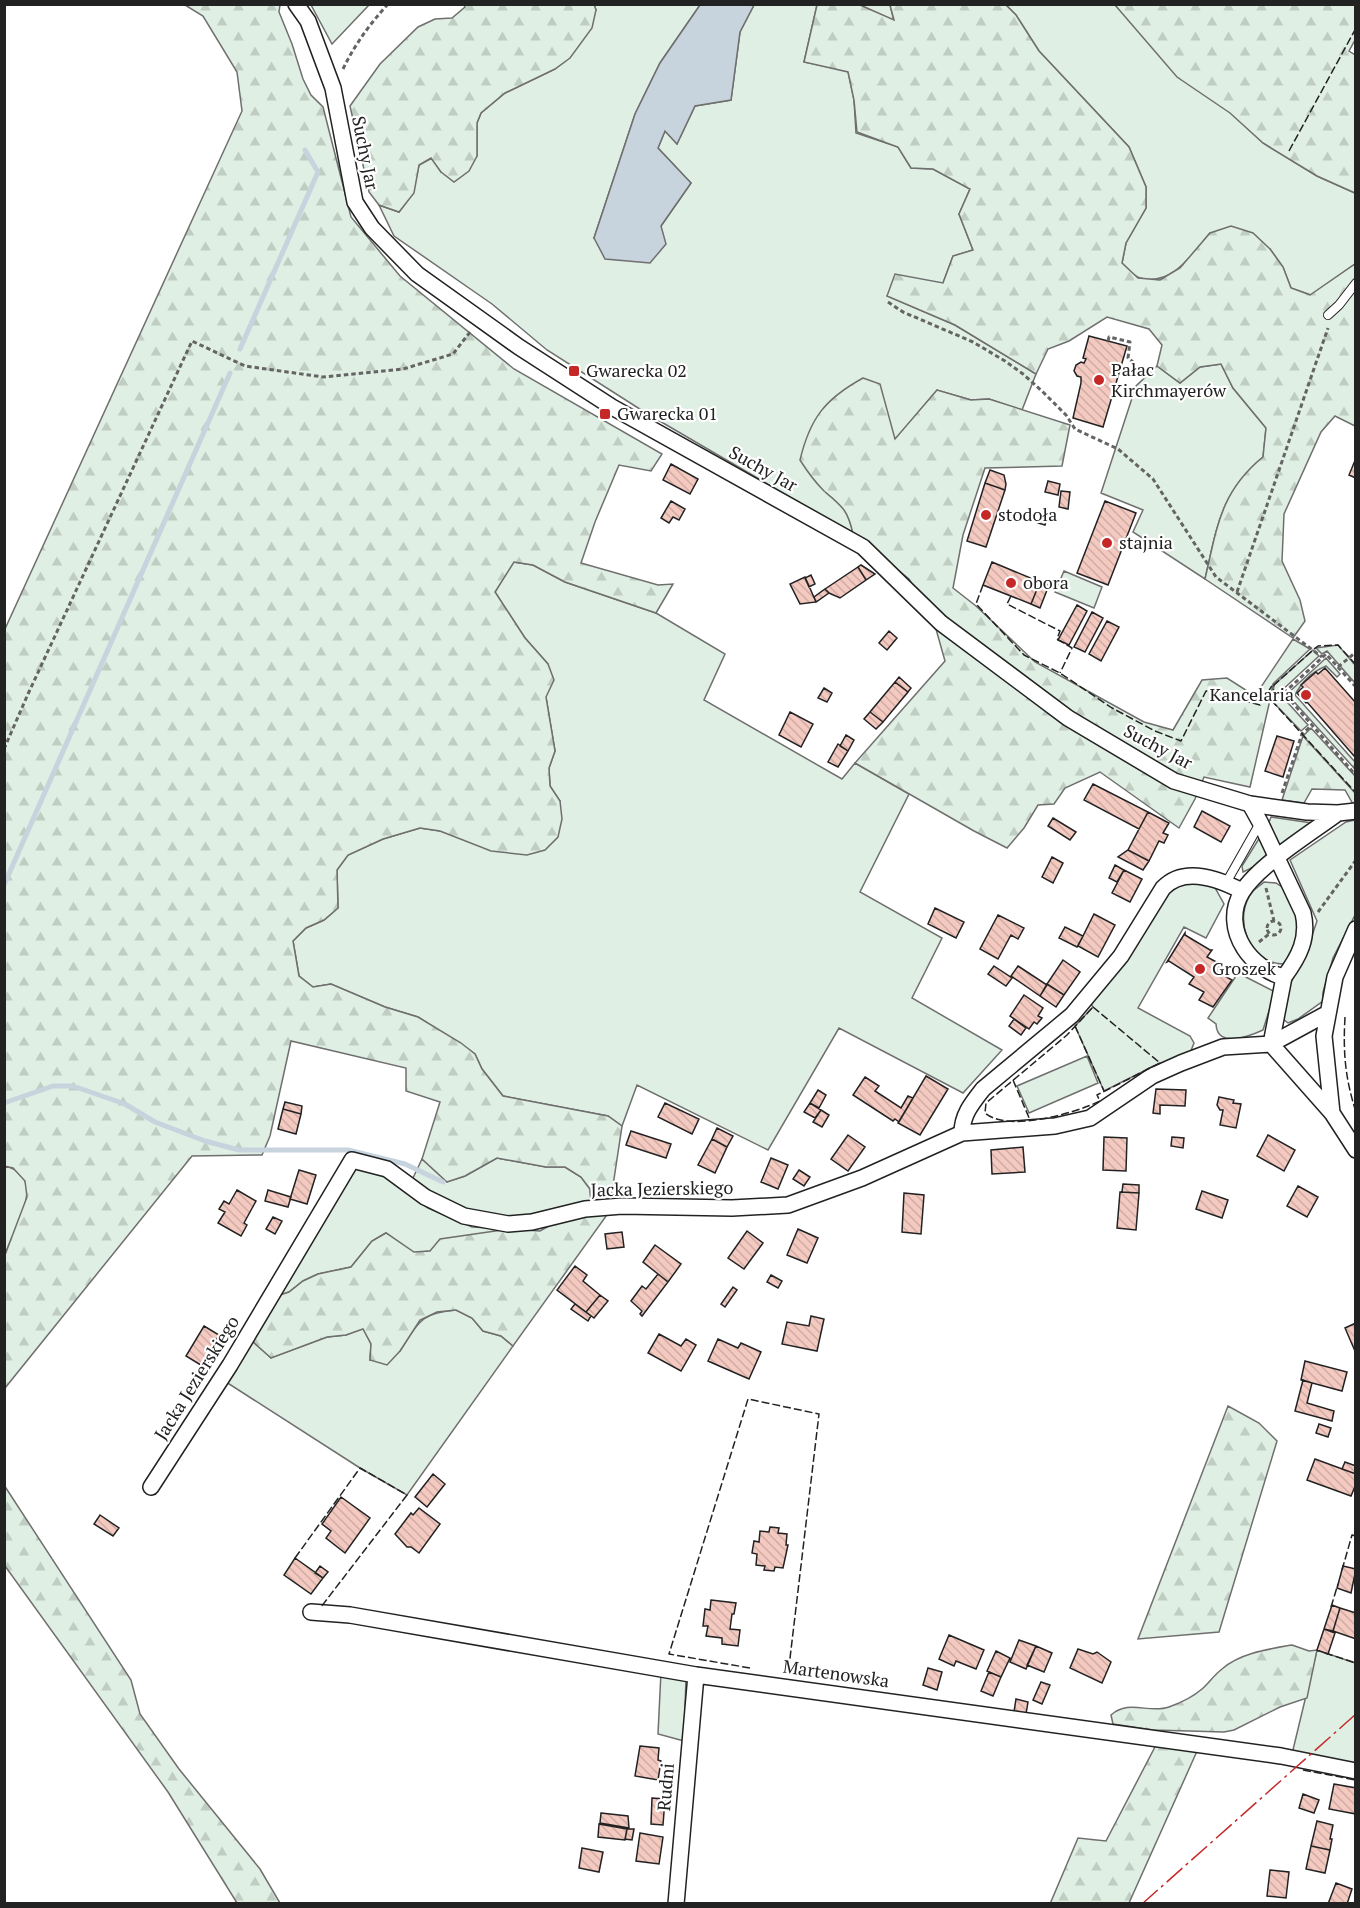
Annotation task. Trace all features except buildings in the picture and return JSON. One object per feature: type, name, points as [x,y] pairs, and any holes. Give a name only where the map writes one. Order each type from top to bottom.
[{"type":"street","name":"Suchy Jar","points":[[296,4],[308,21],[333,88],[355,202],[372,228],[417,274],[519,347],[612,407],[863,547],[941,623],[1068,718],[1174,781],[1250,804],[1338,813],[1356,811]]},
{"type":"street","points":[[1250,804],[1277,857],[1305,922],[1303,944],[1295,962],[1284,977],[1271,1044]]},
{"type":"street","points":[[1284,977],[1275,975],[1247,953],[1237,938],[1235,914],[1242,891],[1277,857],[1338,813]]},
{"type":"street","points":[[1242,891],[1210,878],[1179,876],[1170,880],[1121,956],[1072,1015],[983,1089],[962,1124],[962,1133],[1055,1126],[1090,1118],[1152,1077],[1181,1063],[1223,1047],[1271,1044],[1328,1013]]},
{"type":"street","points":[[1332,1113],[1324,1036],[1335,977],[1356,929]]},
{"type":"street","points":[[1271,1044],[1332,1113],[1356,1150]]},
{"type":"street","name":"Jacka Jezierskiego","points":[[151,1487],[230,1365],[352,1160],[387,1169],[425,1197],[464,1216],[508,1224],[532,1222],[585,1209],[622,1206],[732,1208],[788,1205],[862,1178],[962,1133]]},
{"type":"street","name":"Martenowska","points":[[311,1612],[350,1615],[696,1675],[1281,1756],[1356,1772]]},
{"type":"street","name":"Rudni","points":[[676,1904],[696,1675]]},
{"type":"lane","points":[[1328,315],[1340,305],[1356,283]]},
{"type":"lane","points":[[1226,883],[1260,822]]},
{"type":"path","points":[[352,51],[368,26],[388,4]]},
{"type":"path","points":[[888,302],[903,312],[973,342],[1005,361],[1044,393],[1066,415],[1075,429],[1118,449],[1153,479],[1216,577],[1322,657]]},
{"type":"path","points":[[1237,592],[1328,330],[1328,315]]},
{"type":"path","points":[[4,749],[192,341],[245,366],[323,377],[403,369],[453,354],[481,318]]},
{"type":"path","points":[[1107,341],[1109,337],[1130,342],[1128,358],[1133,362]]},
{"type":"path","points":[[1338,667],[1356,652]]},
{"type":"path","points":[[1356,687],[1326,654],[1284,693],[1353,772],[1356,770]]},
{"type":"path","points":[[1278,808],[1302,734],[1312,725]]},
{"type":"path","points":[[1305,922],[1315,916],[1356,860]]},
{"type":"path","points":[[1262,871],[1274,921],[1280,924],[1281,928],[1280,933],[1274,935],[1269,934],[1267,927],[1274,921]]},
{"type":"green space","points":[[594,4],[596,10],[592,28],[570,58],[555,69],[505,93],[481,113],[477,123],[477,156],[469,171],[454,182],[441,172],[431,158],[419,165],[414,193],[399,212],[379,205],[369,192],[350,106],[380,64],[418,27],[435,19],[452,18],[465,7],[464,5]]},
{"type":"green space","points":[[185,5],[280,5],[279,12],[303,79],[311,95],[323,107],[351,217],[400,276],[514,369],[662,454],[651,471],[619,465],[581,563],[658,585],[673,584],[656,613],[565,582],[533,565],[514,562],[495,592],[525,638],[548,664],[554,680],[546,697],[555,751],[549,768],[550,786],[560,801],[562,819],[558,837],[545,850],[527,855],[491,851],[440,831],[420,828],[383,839],[348,855],[337,870],[338,908],[324,920],[306,928],[293,941],[299,976],[313,987],[331,984],[385,1007],[418,1017],[475,1054],[482,1069],[503,1096],[608,1116],[622,1126],[609,1212],[513,1346],[501,1336],[483,1331],[472,1318],[456,1310],[437,1312],[420,1320],[400,1351],[387,1365],[370,1360],[371,1344],[363,1329],[346,1335],[327,1337],[271,1358],[251,1340],[277,1296],[289,1292],[303,1281],[318,1274],[351,1267],[372,1241],[386,1233],[414,1252],[430,1251],[440,1239],[509,1229],[540,1231],[556,1222],[592,1212],[590,1189],[581,1177],[565,1167],[546,1167],[497,1158],[465,1176],[447,1182],[422,1159],[440,1102],[406,1091],[406,1068],[291,1041],[270,1136],[262,1155],[192,1156],[5,1388],[5,1255],[27,1197],[25,1181],[13,1168],[4,1166],[5,629],[242,111],[237,72],[203,16]]},
{"type":"green space","points":[[311,5],[369,5],[332,44]]},
{"type":"green space","points":[[594,5],[700,5],[660,63],[635,114],[594,238],[661,226],[691,183],[658,148],[665,131],[677,144],[695,106],[731,100],[740,32],[754,5],[817,5],[804,62],[848,71],[854,100],[856,133],[898,147],[911,168],[933,169],[970,189],[959,214],[973,250],[953,256],[943,283],[888,296],[955,325],[1036,374],[1022,410],[989,399],[971,400],[937,390],[895,440],[824,490],[844,509],[853,534],[646,413],[547,350],[492,304],[394,236],[379,205],[399,212],[413,193],[419,165],[432,158],[441,172],[477,156],[477,123],[481,113],[505,93],[555,69],[596,10]]},
{"type":"green space","points":[[817,5],[860,5],[894,20],[890,5],[1006,5],[1016,15],[1039,51],[1129,147],[1146,187],[1146,208],[1126,243],[1122,263],[1138,278],[1160,280],[1180,268],[1210,233],[1231,226],[1253,233],[1270,249],[1283,267],[1291,288],[1310,295],[1355,264],[1355,426],[1335,416],[1321,432],[1284,514],[1282,561],[1300,600],[1305,621],[1293,638],[1205,579],[1222,512],[1237,484],[1263,457],[1266,428],[1233,388],[1221,364],[1200,367],[1180,383],[1157,366],[1162,345],[1149,329],[1107,317],[1069,341],[1048,349],[1036,374],[955,325],[887,296],[895,274],[943,283],[953,256],[973,250],[959,214],[970,189],[933,169],[911,168],[898,147],[857,132],[848,72],[804,62]]},
{"type":"green space","points":[[860,5],[890,5],[894,21]]},
{"type":"green space","points":[[1006,5],[1115,5],[1263,143],[1317,176],[1355,193],[1355,264],[1311,295],[1291,288],[1283,267],[1270,249],[1210,233],[1188,259],[1171,273],[1151,280],[1135,276],[1122,263],[1126,243],[1146,208],[1146,187],[1129,147],[1039,51],[1016,15]]},
{"type":"green space","points":[[1115,5],[1355,5],[1355,40],[1349,51],[1355,55],[1355,193],[1317,176],[1263,143],[1230,113],[1177,77]]},
{"type":"green space","points":[[1221,364],[1233,388],[1266,428],[1263,457],[1237,484],[1222,512],[1205,579],[1133,532],[1143,510],[1101,493],[1136,386],[1157,366],[1180,383],[1200,367]]},
{"type":"green space","points":[[863,378],[880,384],[895,439],[937,390],[971,400],[989,399],[1070,425],[1062,466],[985,468],[963,535],[953,588],[976,606],[1035,662],[1144,722],[1173,730],[1202,680],[1227,678],[1255,696],[1270,700],[1250,787],[1204,777],[1179,828],[1100,772],[1065,788],[1054,804],[1038,805],[1024,828],[1007,848],[855,763],[945,661],[936,629],[909,579],[853,534],[849,519],[843,509],[817,484],[800,460],[809,432],[821,411],[839,394]]},
{"type":"green space","points":[[513,562],[533,565],[565,582],[656,613],[725,654],[704,700],[842,779],[855,763],[909,794],[860,892],[942,938],[912,998],[1002,1050],[963,1093],[839,1028],[768,1150],[637,1085],[622,1126],[608,1116],[503,1096],[482,1069],[475,1054],[418,1017],[385,1007],[331,984],[313,987],[299,976],[293,941],[306,928],[324,920],[338,908],[337,870],[348,855],[383,839],[420,828],[458,836],[560,801],[550,786],[549,768],[555,751],[546,697],[548,664],[525,638],[495,592]]},
{"type":"green space","points":[[1064,571],[1102,587],[1094,608],[1055,592]]},
{"type":"green space","points":[[1293,639],[1310,649],[1273,684],[1270,700],[1255,696]]},
{"type":"green space","points":[[1338,645],[1355,665],[1355,683],[1327,651],[1322,654],[1316,648]]},
{"type":"green space","points":[[1313,650],[1319,656],[1279,693],[1308,725],[1301,731],[1272,701],[1274,685]]},
{"type":"green space","points":[[1326,658],[1340,674],[1337,677],[1326,666],[1308,678],[1295,695],[1355,762],[1354,768],[1287,694]]},
{"type":"green space","points":[[1311,728],[1355,774],[1355,793],[1303,736]]},
{"type":"green space","points":[[1303,736],[1355,793],[1353,804],[1345,790],[1312,789],[1304,803],[1282,800]]},
{"type":"green space","points":[[1271,817],[1312,823],[1279,847],[1268,825]]},
{"type":"green space","points":[[1355,820],[1355,915],[1333,958],[1323,992],[1323,1001],[1298,1019],[1288,1023],[1282,1018],[1288,988],[1306,953],[1317,921],[1290,860],[1346,822]]},
{"type":"green space","points":[[1260,837],[1268,850],[1267,854],[1259,864],[1243,872],[1242,866]]},
{"type":"green space","points":[[1187,880],[1214,886],[1224,904],[1206,938],[1184,927],[1138,1008],[1190,1036],[1194,1043],[1190,1053],[1164,1067],[1160,1063],[1104,1091],[1075,1026],[1093,1007],[1090,1002],[1169,888]]},
{"type":"green space","points":[[1264,882],[1276,883],[1282,887],[1298,915],[1300,930],[1292,955],[1283,964],[1271,962],[1261,956],[1247,937],[1244,925],[1247,901],[1253,891]]},
{"type":"green space","points":[[1238,973],[1275,992],[1263,1030],[1235,1039],[1222,1036],[1216,1024],[1208,1018]]},
{"type":"green space","points":[[1087,1056],[1098,1083],[1029,1113],[1017,1086]]},
{"type":"green space","points":[[497,1158],[546,1167],[565,1167],[581,1177],[590,1189],[591,1203],[542,1214],[498,1217],[456,1208],[412,1180],[422,1159],[447,1182],[465,1176]]},
{"type":"green space","points":[[5,1166],[18,1172],[25,1181],[27,1192],[25,1205],[5,1255]]},
{"type":"green space","points":[[352,1166],[383,1176],[428,1208],[472,1227],[509,1229],[430,1251],[414,1253],[386,1233],[372,1241],[351,1267],[318,1274],[303,1281],[289,1292],[277,1296]]},
{"type":"green space","points":[[456,1310],[472,1318],[483,1331],[501,1336],[513,1346],[407,1495],[360,1468],[226,1382],[251,1340],[271,1358],[327,1337],[346,1335],[363,1328],[371,1344],[370,1360],[400,1351],[417,1326],[427,1317],[444,1311]]},
{"type":"green space","points":[[1228,1406],[1259,1423],[1277,1441],[1219,1632],[1138,1639]]},
{"type":"green space","points":[[4,1485],[131,1680],[140,1714],[179,1769],[260,1869],[280,1903],[237,1903],[168,1792],[5,1566]]},
{"type":"green space","points":[[1292,1645],[1309,1651],[1317,1650],[1307,1698],[1280,1707],[1234,1730],[1224,1732],[1153,1730],[1113,1724],[1111,1715],[1118,1710],[1132,1707],[1162,1709],[1169,1707],[1199,1692],[1219,1671],[1237,1659],[1255,1652]]},
{"type":"green space","points":[[1317,1650],[1355,1663],[1355,1766],[1292,1754]]},
{"type":"green space","points":[[661,1672],[686,1677],[684,1741],[658,1734]]},
{"type":"green space","points":[[1156,1745],[1198,1749],[1129,1903],[1050,1904],[1078,1838],[1106,1841]]},
{"type":"shaded area","points":[[700,5],[754,5],[740,32],[731,100],[695,106],[677,144],[665,131],[658,148],[691,183],[661,226],[666,244],[650,263],[605,259],[594,238],[635,114],[660,63]]},
{"type":"waterway","points":[[240,349],[318,172],[305,150]]},
{"type":"waterway","points":[[4,885],[230,373]]},
{"type":"waterway","points":[[4,1103],[53,1086],[73,1086],[125,1104],[155,1122],[205,1141],[239,1150],[348,1150],[405,1164],[443,1182]]},
{"type":"fence","points":[[1289,151],[1356,28]]},
{"type":"fence","points":[[983,585],[976,604],[1024,655],[1060,673],[1112,708],[1155,731],[1181,741],[1206,691],[1260,705],[1273,684]]},
{"type":"fence","points":[[1011,596],[1007,604],[1060,631],[1057,639],[1072,648],[1060,673]]},
{"type":"fence","points":[[1356,665],[1338,645],[1318,646],[1274,685],[1272,701],[1356,793]]},
{"type":"fence","points":[[1093,1007],[1160,1063],[1097,1095],[1100,1101],[1075,1111],[1025,1121],[996,1119],[985,1113],[986,1103],[1067,1035],[1093,1007]]},
{"type":"fence","points":[[1345,1017],[1346,1065],[1349,1088],[1356,1112]]},
{"type":"fence","points":[[1075,1026],[1104,1091]]},
{"type":"fence","points":[[1013,1080],[1030,1120]]},
{"type":"fence","points":[[750,1668],[669,1654],[748,1399],[819,1414],[788,1675]]},
{"type":"fence","points":[[295,1558],[360,1468],[407,1495],[321,1607]]},
{"type":"fence","points":[[1342,1570],[1352,1535],[1356,1536]]},
{"type":"fence","points":[[1331,1607],[1338,1584]]},
{"type":"fence","points":[[1325,1653],[1356,1663]]},
{"type":"fence","points":[[1303,1770],[1356,1780]]},
{"type":"power","points":[[1142,1904],[1356,1714]]},
{"type":"place","name":"Gwarecka 02","points":[[574,371]]},
{"type":"place","name":"Pałac Kirchmayerów","points":[[1099,380]]},
{"type":"place","name":"Gwarecka 01","points":[[605,414]]},
{"type":"place","name":"stodoła","points":[[986,515]]},
{"type":"place","name":"stajnia","points":[[1107,543]]},
{"type":"place","name":"obora","points":[[1011,583]]},
{"type":"place","name":"Kancelaria","points":[[1306,695]]},
{"type":"place","name":"Groszek","points":[[1200,969]]}]
